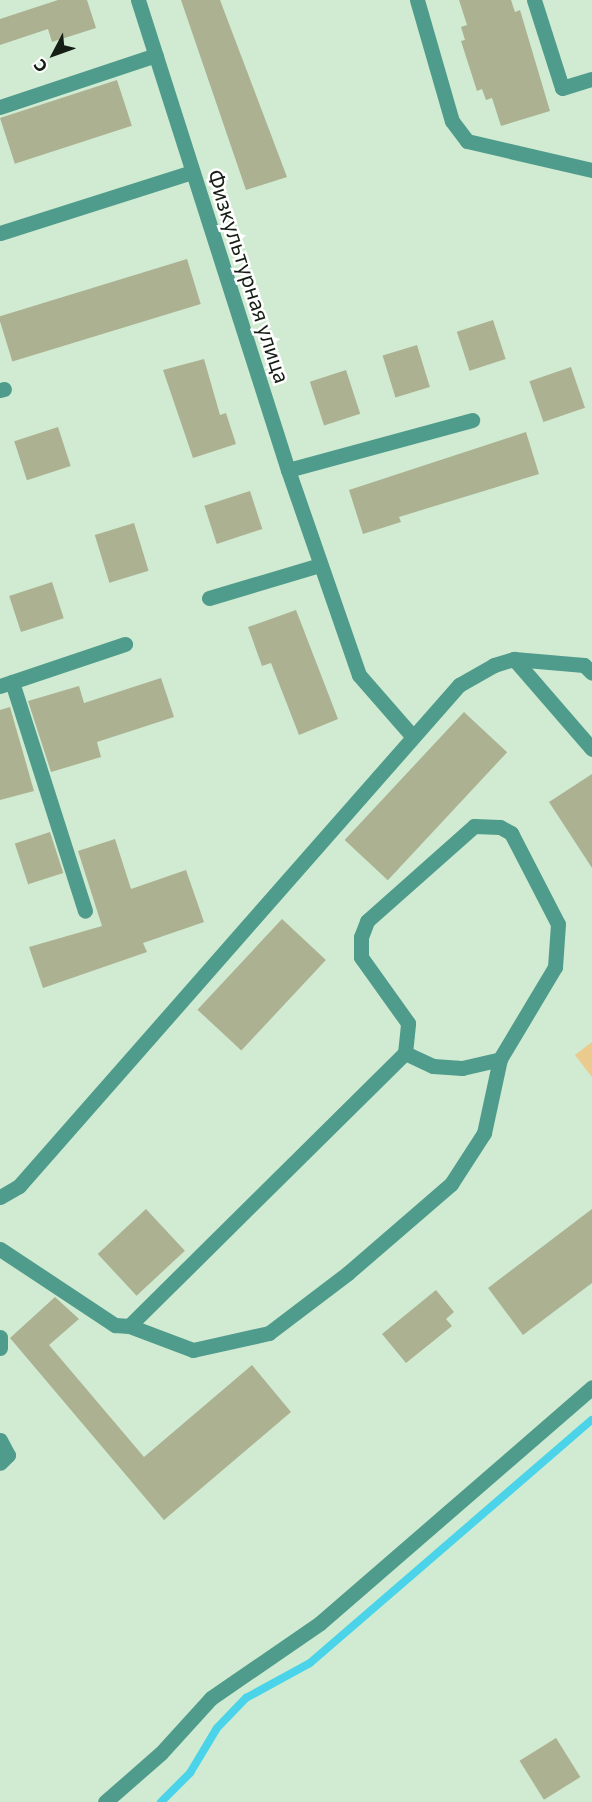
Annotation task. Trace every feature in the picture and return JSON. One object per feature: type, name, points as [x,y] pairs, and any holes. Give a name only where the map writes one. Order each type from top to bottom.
[{"type":"street","name":"Физкультурная улица","points":[[138,0],[288,470],[359,675],[413,737]]},
{"type":"street","points":[[417,0],[452,122],[467,141],[592,170]]},
{"type":"street","points":[[534,0],[562,88],[592,79]]},
{"type":"street","points":[[0,107],[156,56]]},
{"type":"street","points":[[0,232],[192,172]]},
{"type":"street","points":[[288,470],[472,420]]},
{"type":"street","points":[[209,598],[320,565]]},
{"type":"street","points":[[85,911],[6,684],[125,644]]},
{"type":"street","points":[[514,659],[592,749]]},
{"type":"street","points":[[0,1197],[19,1186],[459,685],[494,664],[514,659],[584,665],[592,673]]},
{"type":"street","points":[[0,1249],[115,1325],[129,1326],[193,1350],[269,1333],[348,1273],[451,1184],[484,1133],[500,1059],[555,967],[558,924],[511,833],[486,825],[474,826],[367,921],[361,937],[361,957],[408,1023],[405,1053],[129,1326]]},
{"type":"street","points":[[405,1053],[433,1065],[462,1068],[500,1059]]},
{"type":"street","points":[[105,1802],[161,1753],[211,1698],[320,1623],[592,1387]]},
{"type":"street","points":[[0,1440],[8,1455],[0,1463]]},
{"type":"shaded area","points":[[592,1042],[592,1077],[575,1055]]},
{"type":"building","points":[[58,0],[87,0],[96,28],[52,42],[48,29],[0,45],[0,19]]},
{"type":"building","points":[[181,0],[220,0],[287,177],[246,190]]},
{"type":"building","points":[[459,0],[511,0],[515,12],[520,10],[550,111],[501,126],[492,98],[486,100],[482,89],[477,91],[461,41],[465,40],[461,27],[467,25]]},
{"type":"building","points":[[117,80],[132,126],[15,164],[0,118]]},
{"type":"building","points":[[187,259],[201,304],[12,362],[0,316]]},
{"type":"building","points":[[493,320],[506,359],[470,371],[457,332]]},
{"type":"building","points":[[417,345],[430,387],[395,398],[383,356]]},
{"type":"building","points":[[204,359],[220,415],[226,413],[236,444],[193,458],[163,370]]},
{"type":"building","points":[[571,367],[585,408],[543,422],[529,381]]},
{"type":"building","points":[[346,370],[360,414],[324,425],[310,382]]},
{"type":"building","points":[[58,427],[71,466],[27,480],[14,441]]},
{"type":"building","points":[[526,432],[539,474],[399,517],[401,522],[363,534],[349,490]]},
{"type":"building","points":[[250,491],[262,529],[217,544],[204,506]]},
{"type":"building","points":[[134,523],[149,571],[109,583],[95,535]]},
{"type":"building","points":[[52,582],[64,618],[21,632],[9,596]]},
{"type":"building","points":[[296,610],[338,719],[299,735],[271,663],[262,666],[248,627]]},
{"type":"building","points":[[161,678],[174,717],[97,742],[101,757],[51,772],[28,701],[79,686],[84,703]]},
{"type":"building","points":[[10,707],[34,791],[0,800],[0,710]]},
{"type":"building","points":[[464,712],[507,752],[388,880],[345,840]]},
{"type":"building","points":[[592,774],[592,868],[549,802]]},
{"type":"building","points":[[50,832],[63,873],[28,884],[15,843]]},
{"type":"building","points":[[115,839],[131,889],[186,870],[204,922],[143,943],[147,952],[43,988],[29,947],[102,926],[78,851]]},
{"type":"building","points":[[282,919],[326,960],[241,1051],[197,1010]]},
{"type":"building","points":[[146,1209],[185,1251],[137,1296],[98,1254]]},
{"type":"building","points":[[592,1209],[592,1283],[523,1335],[488,1288]]},
{"type":"building","points":[[436,1290],[454,1312],[446,1319],[452,1326],[406,1363],[382,1334]]},
{"type":"building","points":[[55,1297],[79,1319],[49,1345],[144,1457],[252,1365],[291,1412],[164,1520],[10,1338]]},
{"type":"building","points":[[556,1738],[580,1777],[544,1800],[520,1761]]},
{"type":"waterway","points":[[161,1802],[190,1773],[217,1728],[246,1698],[310,1663],[592,1420]]}]
